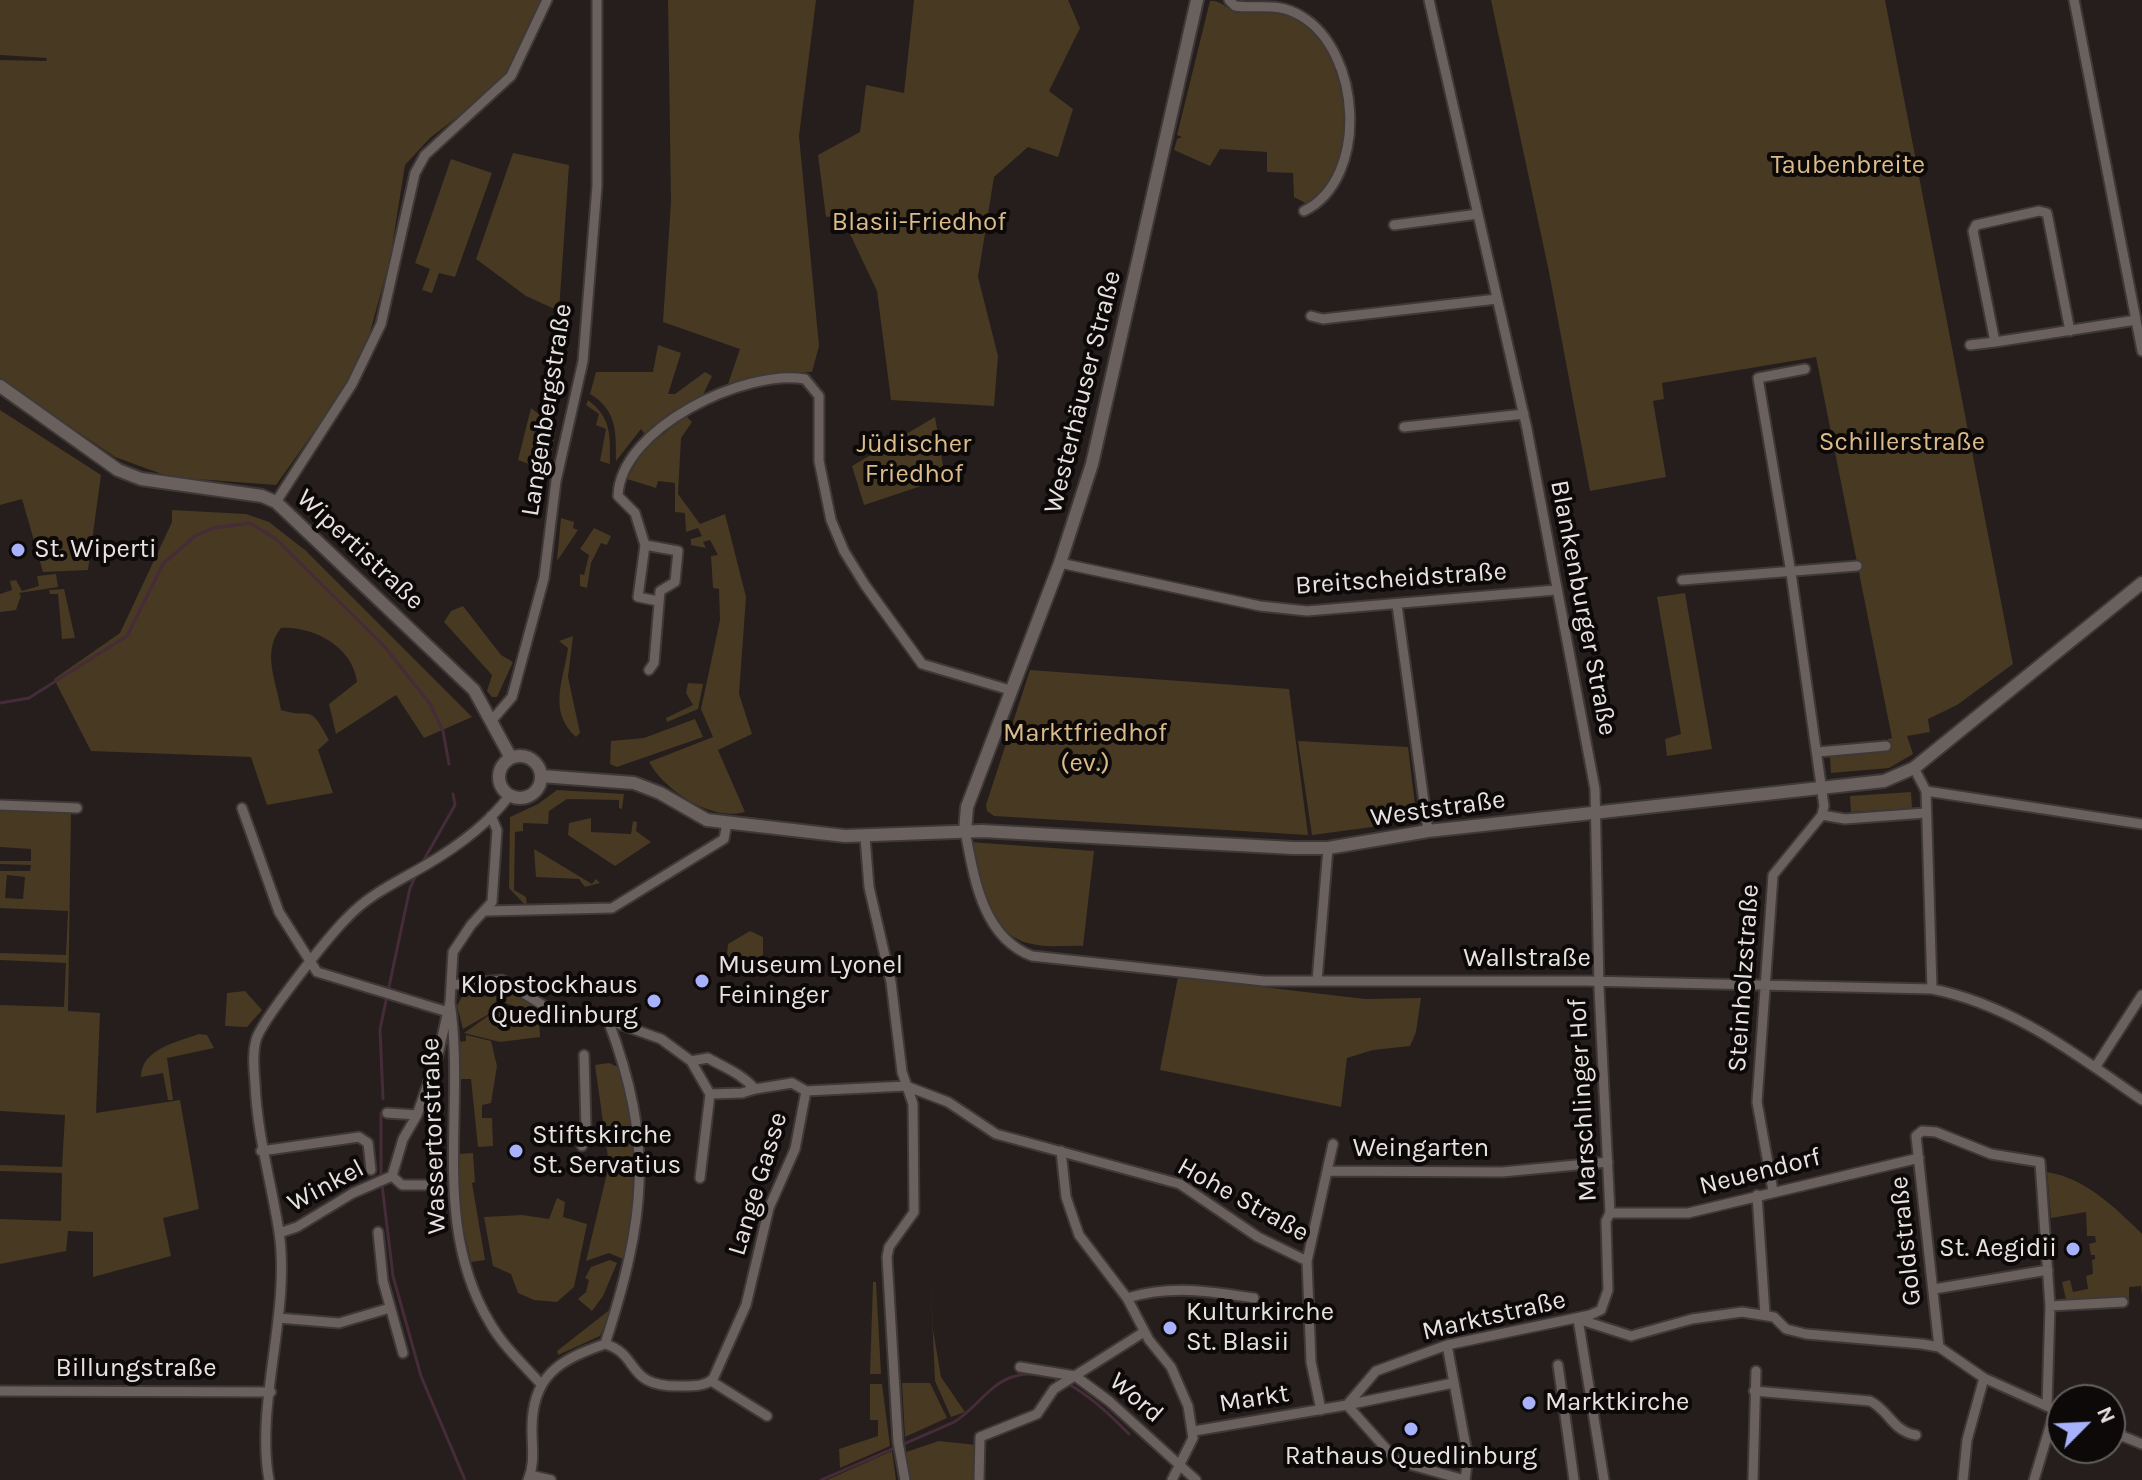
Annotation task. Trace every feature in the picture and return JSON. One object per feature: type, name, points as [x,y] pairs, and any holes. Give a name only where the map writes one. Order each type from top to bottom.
[{"type":"main road","name":"Westerhäuser Straße","points":[[965,831],[967,807],[1060,563],[1092,464],[1197,0]]},
{"type":"main road","name":"Wipertistraße","points":[[0,386],[118,470],[141,479],[262,496],[276,502],[456,670],[493,719],[511,758]]},
{"type":"main road","points":[[1914,768],[2142,583]]},
{"type":"main road","points":[[511,758],[531,759],[541,776],[538,789],[531,796],[509,796],[502,788],[499,775],[511,758]]},
{"type":"main road","name":"Weststraße","points":[[965,831],[1227,846],[1328,848],[1428,831],[1889,780],[1914,768]]},
{"type":"main road","points":[[541,776],[580,777],[644,786],[701,818],[727,823],[865,837],[965,831]]},
{"type":"street","points":[[276,502],[352,384],[381,324],[415,173],[425,155],[511,76],[547,0]]},
{"type":"street","name":"Langenbergstraße","points":[[493,719],[512,697],[544,578],[556,481],[583,361],[597,186],[597,0]]},
{"type":"street","points":[[1229,0],[1235,6],[1264,4],[1285,8],[1303,17],[1325,40],[1338,67],[1350,117],[1348,152],[1334,188],[1319,203],[1304,211]]},
{"type":"street","name":"Blankenburger Straße","points":[[1429,0],[1524,414],[1597,812]]},
{"type":"street","points":[[2074,0],[2142,351]]},
{"type":"street","points":[[1995,342],[1973,231],[1978,223],[2039,211],[2049,217],[2070,331]]},
{"type":"street","points":[[1394,225],[1478,214]]},
{"type":"street","points":[[1311,316],[1323,319],[1497,299]]},
{"type":"street","points":[[1970,345],[2136,320]]},
{"type":"street","points":[[1805,369],[1758,378],[1818,752],[1822,815],[1845,819],[1925,813]]},
{"type":"street","points":[[658,601],[638,597],[645,545],[635,513],[618,496],[621,475],[644,442],[671,419],[703,402],[775,378],[805,379],[819,396],[819,461],[831,520],[844,551],[865,585],[922,664],[933,670],[1010,690]]},
{"type":"street","points":[[1404,427],[1524,414]]},
{"type":"street","points":[[645,545],[678,551],[675,582],[660,591],[654,663],[649,670]]},
{"type":"street","name":"Breitscheidstraße","points":[[1060,563],[1260,606],[1307,611],[1556,590]]},
{"type":"street","points":[[1682,580],[1857,566]]},
{"type":"street","points":[[1397,605],[1428,831]]},
{"type":"street","points":[[1818,752],[1886,746]]},
{"type":"street","points":[[1914,768],[1926,791],[1932,989]]},
{"type":"street","points":[[1926,791],[2142,824]]},
{"type":"street","points":[[269,1480],[266,1452],[278,1318],[279,1233],[261,1151],[255,1043],[262,1027],[354,910],[375,892],[428,864],[491,816],[509,796]]},
{"type":"street","points":[[0,805],[77,808]]},
{"type":"street","points":[[242,808],[279,912],[310,965],[321,975],[386,996],[449,1007]]},
{"type":"street","name":"Marschlinger Hof","points":[[1597,812],[1599,981],[1610,1213],[1606,1221],[1608,1290]]},
{"type":"street","name":"Steinholzstraße","points":[[1773,1191],[1757,1102],[1773,875],[1822,815]]},
{"type":"street","points":[[437,1185],[402,1185],[385,1179],[417,1115],[443,1033],[449,1007],[453,952],[471,925],[487,911],[494,894],[497,846],[496,825],[491,816]]},
{"type":"street","points":[[487,911],[612,908],[724,839],[727,823]]},
{"type":"street","name":"Wallstraße","points":[[965,831],[986,910],[999,933],[1019,951],[1032,956],[1264,981],[1599,981],[1932,989],[1965,996],[2008,1013],[2096,1066],[2142,1100]]},
{"type":"street","points":[[865,837],[869,887],[891,982],[906,1086],[913,1104],[914,1212],[889,1247],[887,1257],[899,1447],[905,1480]]},
{"type":"street","points":[[1317,981],[1328,848]]},
{"type":"street","points":[[451,985],[502,980],[562,1017],[593,1016],[668,1043],[691,1061],[710,1094],[700,1178]]},
{"type":"street","points":[[2096,1066],[2142,995]]},
{"type":"street","name":"Wassertorstraße","points":[[449,1007],[454,1077],[452,1186],[458,1243],[474,1293],[488,1321],[541,1384]]},
{"type":"street","points":[[605,1344],[636,1233],[640,1151],[632,1090],[608,1020]]},
{"type":"street","points":[[584,1055],[586,1129]]},
{"type":"street","points":[[691,1061],[710,1059],[725,1070],[743,1075],[755,1089]]},
{"type":"street","points":[[710,1094],[742,1093],[792,1083],[806,1091]]},
{"type":"street","name":"Lange Gasse","points":[[711,1381],[746,1305],[769,1208],[795,1149],[806,1091],[906,1086]]},
{"type":"street","name":"Hohe Straße","points":[[906,1086],[948,1102],[996,1134],[1180,1184],[1258,1237],[1307,1261],[1306,1303],[1316,1387]]},
{"type":"street","points":[[387,1113],[417,1115]]},
{"type":"street","name":"Goldstraße","points":[[1939,1347],[1916,1136],[1919,1131],[1936,1132],[1991,1154],[2040,1162],[2048,1270]]},
{"type":"street","points":[[261,1151],[359,1137],[368,1143],[371,1170]]},
{"type":"street","points":[[1327,1171],[1333,1144]]},
{"type":"street","points":[[1061,1151],[1066,1197],[1075,1224],[1091,1254],[1127,1298],[1144,1332],[1175,1374],[1194,1431],[1177,1471]]},
{"type":"street","name":"Neuendorf","points":[[1610,1213],[1688,1213],[1919,1158]]},
{"type":"street","name":"Weingarten","points":[[1307,1261],[1327,1171],[1476,1172],[1608,1162]]},
{"type":"street","name":"Winkel","points":[[279,1233],[297,1227],[353,1193],[385,1179]]},
{"type":"street","points":[[1757,1195],[1765,1314]]},
{"type":"street","points":[[378,1232],[390,1308],[403,1353]]},
{"type":"street","points":[[1934,1289],[2048,1270],[2054,1384]]},
{"type":"street","points":[[1127,1298],[1151,1291],[1189,1288],[1254,1298]]},
{"type":"street","name":"Marktstraße","points":[[1347,1405],[1376,1371],[1447,1345],[1578,1319],[1601,1310],[1608,1290]]},
{"type":"street","points":[[2050,1306],[2123,1302]]},
{"type":"street","points":[[278,1318],[339,1323],[390,1308]]},
{"type":"street","points":[[1604,1480],[1578,1319],[1631,1336],[1709,1315],[1765,1314],[1774,1317],[1786,1329],[1806,1334],[1939,1347],[1984,1378],[2046,1405]]},
{"type":"street","points":[[979,1480],[980,1437],[1037,1414],[1054,1389],[1144,1332]]},
{"type":"street","points":[[551,1480],[529,1477],[533,1408],[541,1384],[561,1362],[605,1344],[615,1348],[653,1385],[695,1386],[711,1381],[767,1416]]},
{"type":"street","points":[[1347,1405],[1397,1461],[1461,1479],[1468,1458],[1447,1345]]},
{"type":"street","points":[[1558,1365],[1574,1480]]},
{"type":"street","points":[[1020,1367],[1069,1380]]},
{"type":"street","points":[[1753,1480],[1756,1371]]},
{"type":"street","points":[[1963,1480],[1967,1440],[1984,1378]]},
{"type":"street","name":"Word","points":[[1069,1380],[1177,1471],[1196,1480]]},
{"type":"street","name":"Markt","points":[[1194,1431],[1321,1410],[1453,1383]]},
{"type":"street","name":"Markt","points":[[1316,1387],[1321,1410]]},
{"type":"street","name":"Billungstraße","points":[[0,1391],[271,1392]]},
{"type":"street","points":[[1754,1391],[1870,1401],[1879,1406],[1900,1431],[1916,1435]]},
{"type":"street","points":[[2034,1480],[2046,1439]]},
{"type":"green space","points":[[0,0],[542,0],[501,83],[430,138],[405,165],[390,259],[366,347],[346,387],[276,485],[170,477],[115,457],[0,379],[0,60],[46,61],[47,58],[0,55]]},
{"type":"green space","points":[[668,0],[816,0],[799,136],[819,346],[812,372],[772,373],[727,387],[740,349],[663,322],[671,202]]},
{"type":"green space","name":"Blasii-Friedhof","points":[[914,0],[1068,0],[1080,28],[1049,91],[1073,109],[1058,157],[1028,147],[994,177],[978,277],[998,356],[994,406],[891,400],[877,291],[841,215],[826,217],[818,155],[860,132],[866,85],[904,93]]},
{"type":"green space","points":[[1491,0],[1885,0],[2013,664],[1957,705],[1928,719],[1930,732],[1907,736],[1913,754],[1889,768],[1831,773],[1830,757],[1888,751],[1888,739],[1892,738],[1816,357],[1662,383],[1664,399],[1653,401],[1666,477],[1590,491],[1549,272]]},
{"type":"green space","points":[[1210,1],[1236,11],[1279,12],[1293,16],[1316,34],[1328,53],[1342,97],[1343,144],[1339,166],[1330,184],[1307,204],[1294,197],[1293,173],[1267,172],[1267,152],[1220,149],[1210,166],[1174,150],[1177,139],[1182,137],[1177,135]]},
{"type":"green space","points":[[513,153],[569,165],[559,311],[526,296],[476,259]]},
{"type":"green space","points":[[451,159],[492,173],[455,277],[439,273],[432,293],[422,290],[430,269],[415,263]]},
{"type":"green space","points":[[658,345],[681,353],[668,394],[675,394],[705,372],[712,376],[702,397],[668,414],[646,436],[641,429],[616,461],[615,431],[610,415],[590,394],[596,372],[653,372]]},
{"type":"green space","points":[[588,400],[606,421],[610,464],[600,461],[606,429],[596,425],[599,414],[586,405]]},
{"type":"green space","points":[[531,408],[556,428],[548,471],[518,460]]},
{"type":"green space","points":[[0,410],[101,475],[88,570],[43,572],[22,499],[0,505]]},
{"type":"green space","points":[[686,416],[692,422],[681,438],[678,494],[700,524],[725,514],[746,597],[739,694],[752,734],[718,750],[745,812],[732,814],[704,808],[677,793],[649,762],[713,737],[701,709],[720,620],[719,589],[713,588],[711,556],[718,555],[710,540],[703,542],[706,548],[691,545],[691,539],[702,536],[698,528],[686,532],[685,513],[675,512],[675,483],[658,481],[656,488],[627,479],[643,450]]},
{"type":"green space","name":"Jüdischer Friedhof","points":[[935,417],[945,478],[864,505],[852,466]]},
{"type":"green space","points":[[172,510],[246,514],[269,522],[305,550],[472,717],[424,738],[396,695],[336,734],[329,704],[357,682],[354,670],[340,649],[330,641],[306,631],[281,628],[275,637],[271,657],[281,710],[309,714],[317,720],[329,740],[318,750],[333,793],[267,805],[251,757],[91,751],[54,679],[120,633],[172,522]]},
{"type":"green space","points":[[561,518],[574,522],[573,528],[578,530],[557,561]]},
{"type":"green space","points":[[594,528],[611,536],[607,545],[601,543],[591,563],[587,588],[580,586],[580,574],[584,575],[589,555],[580,549]]},
{"type":"green space","points":[[56,574],[58,587],[19,593],[21,596],[16,610],[0,612],[0,594],[12,590],[10,581],[16,580],[22,591],[39,586],[37,576]]},
{"type":"green space","points":[[64,589],[75,638],[62,639],[58,594],[50,594],[49,590]]},
{"type":"green space","points":[[1685,593],[1712,749],[1667,756],[1665,739],[1681,734],[1657,597]]},
{"type":"green space","points":[[463,606],[501,655],[513,662],[497,697],[492,697],[487,691],[492,675],[444,622],[451,611]]},
{"type":"green space","points":[[573,636],[568,677],[580,733],[576,737],[567,727],[560,706],[568,648],[559,641]]},
{"type":"green space","name":"Marktfriedhof (ev.)","points":[[1030,670],[1289,689],[1308,835],[994,816],[987,811],[986,805]]},
{"type":"green space","points":[[688,683],[703,684],[698,709],[667,722],[666,718],[693,705],[686,693]]},
{"type":"green space","points":[[695,719],[703,737],[617,767],[610,764],[611,741],[644,738]]},
{"type":"green space","points":[[1298,741],[1408,747],[1417,821],[1312,835]]},
{"type":"green space","points":[[557,790],[624,794],[622,809],[619,808],[619,800],[567,799],[549,811],[548,824],[523,823],[523,831],[515,832],[514,890],[526,897],[527,907],[509,888],[510,817],[538,804]]},
{"type":"green space","points":[[1911,792],[1912,808],[1851,812],[1850,796]]},
{"type":"green space","points":[[0,809],[71,812],[68,1011],[100,1013],[96,1113],[180,1100],[199,1209],[163,1218],[171,1256],[93,1277],[93,1232],[68,1231],[66,1251],[0,1264],[0,1219],[61,1221],[62,1173],[0,1171],[0,1165],[62,1167],[65,1115],[0,1111],[0,1005],[64,1007],[66,963],[0,960],[0,953],[66,955],[68,911],[0,908],[0,871],[30,871],[31,865],[0,864],[0,861],[31,861],[31,849],[0,847]],"holes":[[[7,875],[25,877],[23,899],[5,898]]]},
{"type":"green space","points":[[591,818],[591,832],[631,834],[633,821],[637,822],[636,831],[651,842],[615,866],[568,835],[569,823]]},
{"type":"green space","points":[[970,842],[1094,851],[1083,946],[1032,944],[1017,939],[1005,930],[988,904]]},
{"type":"green space","points":[[534,849],[592,884],[596,879],[600,883],[585,887],[579,879],[536,877]]},
{"type":"green space","points":[[750,931],[763,937],[763,955],[740,964],[727,955],[728,944]]},
{"type":"green space","points":[[1178,977],[1365,999],[1421,998],[1416,1032],[1410,1046],[1373,1050],[1347,1058],[1341,1107],[1160,1070]]},
{"type":"green space","points":[[480,984],[499,984],[534,1006],[531,1012],[497,1000],[489,1014],[463,1029],[457,1006],[463,995]]},
{"type":"green space","points":[[245,991],[262,1010],[247,1027],[225,1026],[227,993]]},
{"type":"green space","points":[[499,1003],[539,1019],[540,1037],[500,1042],[464,1033],[491,1014]]},
{"type":"green space","points":[[199,1034],[207,1035],[214,1048],[167,1058],[173,1100],[168,1100],[163,1073],[141,1077],[143,1067],[162,1048]]},
{"type":"green space","points":[[466,1035],[491,1041],[497,1066],[491,1103],[482,1105],[482,1118],[492,1118],[493,1146],[478,1147],[471,1079],[459,1079],[457,1042],[466,1041]]},
{"type":"green space","points":[[609,1063],[618,1067],[633,1136],[632,1215],[623,1259],[609,1253],[586,1261],[609,1165],[595,1065]]},
{"type":"green space","points":[[473,1153],[475,1182],[472,1183],[485,1260],[471,1262],[460,1212],[459,1154]]},
{"type":"green space","points":[[2047,1172],[2087,1187],[2142,1234],[2142,1295],[2141,1286],[2129,1287],[2129,1299],[2067,1304],[2062,1282],[2070,1280],[2073,1292],[2088,1289],[2086,1276],[2093,1274],[2092,1260],[2095,1259],[2089,1244],[2096,1242],[2095,1236],[2087,1236],[2086,1212],[2051,1218]]},
{"type":"green space","points":[[557,1198],[565,1202],[563,1217],[587,1224],[574,1287],[557,1302],[534,1300],[518,1293],[511,1274],[493,1266],[484,1217],[522,1215],[549,1219]]},
{"type":"green space","points":[[610,1260],[617,1263],[603,1296],[592,1311],[578,1299],[586,1292],[589,1280],[585,1278],[591,1267]]},
{"type":"green space","points":[[930,1271],[933,1330],[941,1377],[965,1412],[951,1417],[935,1381]]},
{"type":"green space","points":[[873,1282],[876,1282],[881,1374],[870,1374]]},
{"type":"green space","points":[[612,1308],[600,1336],[558,1355],[557,1351]]},
{"type":"green space","points":[[902,1383],[930,1383],[947,1418],[905,1437]]},
{"type":"green space","points":[[870,1384],[882,1384],[890,1446],[840,1468],[839,1449],[878,1436],[878,1420],[870,1420]]},
{"type":"green space","points":[[939,1441],[976,1445],[974,1480],[910,1480],[906,1452]]},
{"type":"green space","points":[[892,1451],[896,1480],[827,1480]]},
{"type":"waterway","points":[[0,703],[29,698],[127,636],[163,564],[195,536],[213,528],[250,523],[276,539],[384,646],[430,704],[443,731],[449,764]]},
{"type":"waterway","points":[[421,865],[455,805],[453,794]]},
{"type":"waterway","points":[[383,1099],[380,1029],[410,888],[416,875]]},
{"type":"waterway","points":[[381,1113],[381,1177]]},
{"type":"waterway","points":[[382,1185],[393,1276],[421,1376],[465,1480]]},
{"type":"waterway","points":[[821,1480],[954,1422],[1003,1381],[1029,1374],[1045,1375],[1077,1389],[1129,1434]]},
{"type":"place","name":"St. Wiperti","points":[[18,550]]},
{"type":"place","name":"Museum Lyonel Feininger","points":[[702,981]]},
{"type":"place","name":"Klopstockhaus Quedlinburg","points":[[654,1001]]},
{"type":"place","name":"Stiftskirche St. Servatius","points":[[516,1151]]},
{"type":"place","name":"St. Aegidii","points":[[2073,1249]]},
{"type":"place","name":"Kulturkirche St. Blasii","points":[[1170,1328]]},
{"type":"place","name":"Marktkirche","points":[[1529,1403]]},
{"type":"place","name":"Rathaus Quedlinburg","points":[[1411,1429]]},
{"type":"park label","name":"Taubenbreite","points":[[1848,166]]},
{"type":"park label","name":"Schillerstraße","points":[[1902,443]]}]
